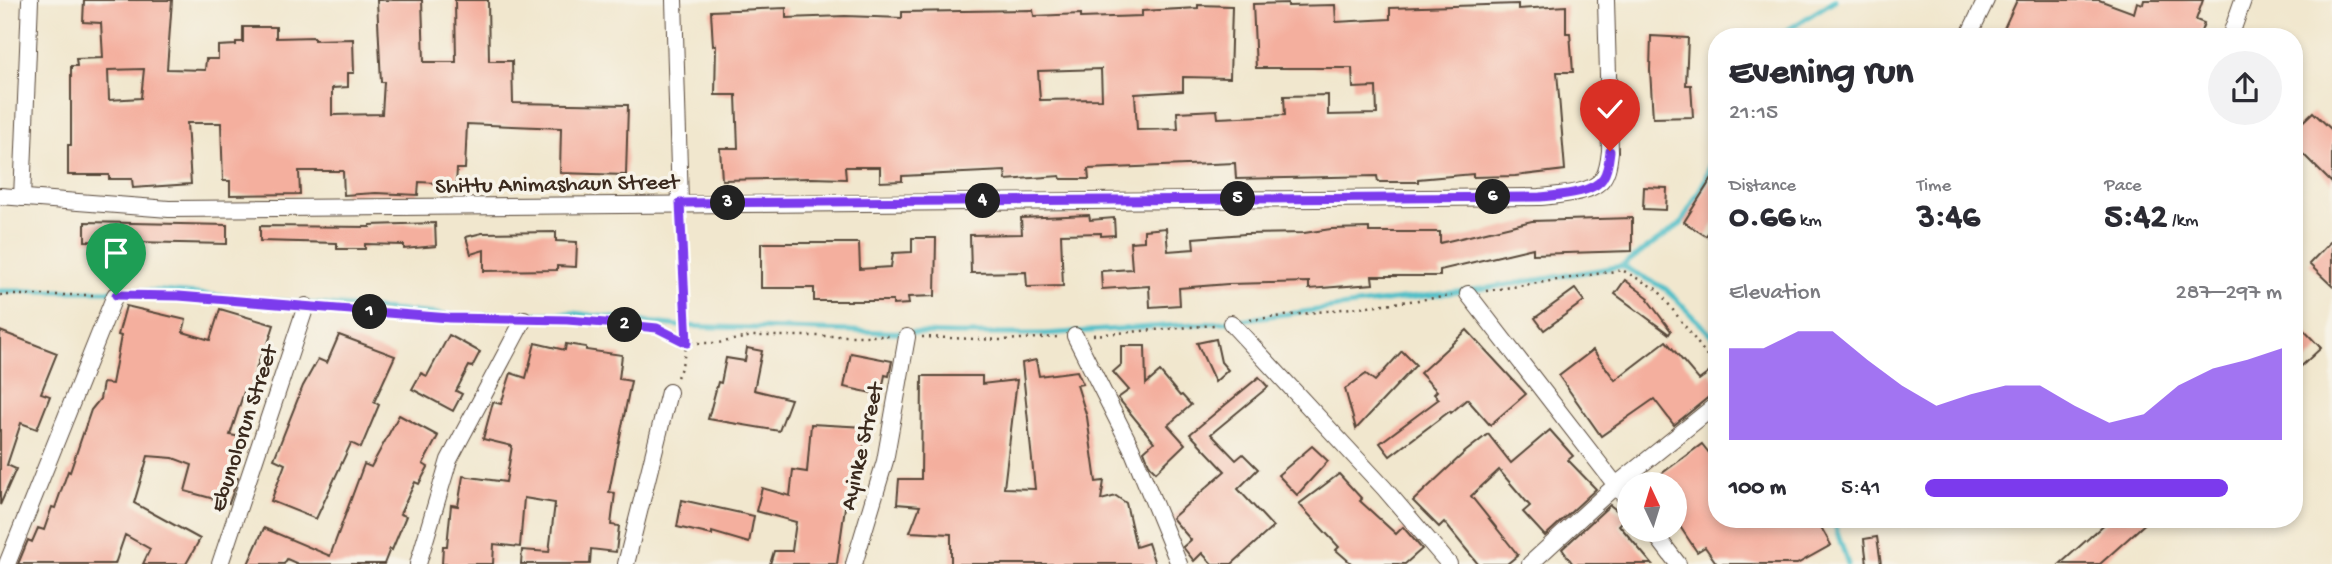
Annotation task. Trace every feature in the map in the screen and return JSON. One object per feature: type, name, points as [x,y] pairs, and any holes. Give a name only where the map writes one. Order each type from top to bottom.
[{"type":"street","points":[[22,198],[30,0]]},
{"type":"street","points":[[674,0],[680,203]]},
{"type":"street","name":"Shittu Animashaun Street","points":[[0,196],[169,209],[1540,197],[1570,194],[1590,188],[1603,180],[1608,166],[1610,151],[1606,0]]},
{"type":"street","points":[[1972,28],[1986,0]]},
{"type":"street","points":[[2233,28],[2243,0]]},
{"type":"street","points":[[1468,294],[1616,485]]},
{"type":"street","points":[[7,564],[116,295]]},
{"type":"street","name":"Ebunolorun Street","points":[[220,564],[306,306]]},
{"type":"street","points":[[418,564],[449,460],[524,319]]},
{"type":"street","points":[[1231,323],[1384,488],[1449,564]]},
{"type":"street","points":[[1075,336],[1131,447],[1179,564]]},
{"type":"street","name":"Ayinke Street","points":[[854,564],[885,461],[907,337]]},
{"type":"street","points":[[626,564],[669,393]]},
{"type":"street","points":[[1530,564],[1616,485],[1708,411]]},
{"type":"street","points":[[1661,542],[1678,564]]},
{"type":"path","points":[[669,393],[682,367],[688,338],[680,203]]},
{"type":"path","points":[[0,295],[179,296],[449,318],[524,319],[657,328],[687,343],[718,343],[753,336],[1002,340],[1231,323],[1468,294],[1622,270],[1658,290],[1708,357]]},
{"type":"building","points":[[84,0],[172,0],[167,69],[205,70],[206,59],[218,59],[218,46],[243,42],[243,27],[276,27],[276,38],[353,39],[354,73],[348,73],[348,87],[332,88],[332,115],[382,114],[384,82],[381,82],[377,0],[422,0],[424,62],[456,62],[455,0],[488,0],[489,61],[512,61],[513,103],[628,105],[626,175],[560,173],[561,128],[467,124],[465,169],[457,169],[456,184],[419,182],[418,195],[344,195],[343,171],[299,171],[300,194],[230,195],[230,181],[223,181],[221,123],[187,123],[191,184],[133,188],[132,179],[109,179],[109,175],[68,175],[68,145],[71,145],[71,66],[77,66],[76,59],[103,58],[101,23],[83,22]],"holes":[[[144,69],[141,98],[109,100],[108,70]]]},
{"type":"building","points":[[2017,0],[2099,0],[2134,13],[2137,2],[2143,4],[2144,0],[2203,0],[2196,20],[2204,23],[2202,28],[2004,28]]},
{"type":"building","points":[[1253,4],[1335,5],[1336,22],[1390,19],[1390,8],[1518,4],[1518,9],[1566,6],[1566,33],[1570,33],[1573,72],[1557,72],[1565,170],[1515,176],[1473,177],[1473,174],[1418,179],[1418,182],[1378,182],[1377,176],[1236,179],[1235,163],[1088,169],[1089,179],[1061,179],[1060,176],[1006,180],[1005,171],[902,176],[902,181],[880,182],[880,167],[845,167],[846,179],[722,180],[720,148],[738,148],[736,95],[715,95],[716,45],[713,46],[711,11],[786,8],[786,18],[902,18],[902,12],[1033,10],[1034,16],[1081,14],[1081,18],[1142,16],[1142,11],[1198,8],[1198,5],[1232,6],[1230,78],[1183,77],[1183,91],[1135,94],[1137,130],[1178,129],[1177,112],[1217,110],[1218,118],[1285,115],[1284,96],[1328,95],[1328,115],[1377,114],[1376,87],[1353,88],[1352,68],[1256,68]],"holes":[[[1101,69],[1102,99],[1040,100],[1038,71]]]},
{"type":"building","points":[[1651,36],[1688,38],[1686,85],[1691,85],[1693,117],[1653,118]]},
{"type":"building","points":[[2313,112],[2332,130],[2332,183],[2303,156],[2303,121]]},
{"type":"building","points":[[1708,184],[1708,233],[1706,236],[1684,222]]},
{"type":"building","points":[[1644,187],[1667,188],[1666,210],[1643,209]]},
{"type":"building","points":[[1089,215],[1090,220],[1114,218],[1115,235],[1061,234],[1063,286],[1027,287],[1026,272],[971,273],[970,235],[1022,234],[1021,218]]},
{"type":"building","points":[[1632,218],[1632,251],[1533,254],[1533,248],[1440,270],[1440,276],[1372,276],[1373,284],[1309,289],[1309,282],[1179,288],[1180,305],[1150,307],[1149,286],[1102,289],[1101,271],[1132,269],[1130,242],[1144,241],[1144,230],[1166,228],[1168,251],[1194,249],[1193,238],[1245,234],[1369,228],[1369,232],[1440,232],[1440,243],[1532,221]]},
{"type":"building","points":[[85,222],[227,225],[227,244],[85,241]]},
{"type":"building","points":[[435,223],[436,246],[404,249],[404,245],[365,244],[365,249],[337,249],[337,243],[260,241],[260,226],[370,227]]},
{"type":"building","points":[[556,232],[556,241],[577,242],[576,267],[557,266],[557,270],[484,271],[484,250],[471,254],[466,237],[482,233]]},
{"type":"building","points":[[912,238],[936,238],[935,296],[908,297],[909,304],[893,305],[893,301],[814,301],[814,288],[761,288],[761,243],[859,243],[860,269],[891,267],[893,253],[912,252]]},
{"type":"building","points":[[2332,240],[2332,286],[2309,264]]},
{"type":"building","points":[[1625,280],[1649,298],[1671,331],[1669,334],[1615,294]]},
{"type":"building","points":[[1575,289],[1584,301],[1544,330],[1535,318]]},
{"type":"building","points":[[126,306],[186,320],[183,332],[210,340],[220,309],[274,325],[248,393],[244,392],[230,435],[246,438],[235,477],[238,478],[229,503],[185,491],[192,465],[173,458],[148,456],[134,503],[200,539],[186,564],[143,564],[150,549],[125,535],[115,564],[18,564],[28,540],[32,542],[38,528],[44,530],[52,507],[55,508],[91,410],[100,399],[103,383],[112,384],[121,336],[118,335]]},
{"type":"building","points":[[2303,329],[2321,348],[2303,365]]},
{"type":"building","points":[[1467,330],[1526,394],[1490,425],[1467,399],[1390,456],[1380,443],[1439,399],[1434,394],[1437,391],[1420,373]]},
{"type":"building","points":[[0,331],[57,353],[41,393],[50,396],[37,429],[21,423],[7,465],[16,469],[0,505]]},
{"type":"building","points":[[339,335],[395,356],[374,402],[379,405],[361,448],[351,443],[316,519],[271,501],[285,464],[274,459],[303,386],[318,359],[327,363]]},
{"type":"building","points":[[449,335],[480,352],[456,391],[462,394],[453,411],[412,389],[421,373],[427,376]]},
{"type":"building","points":[[1216,339],[1221,362],[1228,370],[1215,382],[1197,343]]},
{"type":"building","points":[[1666,341],[1699,380],[1708,373],[1708,398],[1674,425],[1654,399],[1601,436],[1559,376],[1593,350],[1615,380]]},
{"type":"building","points":[[535,343],[565,350],[566,344],[622,355],[619,379],[631,381],[609,492],[615,493],[611,525],[619,526],[616,552],[591,549],[590,564],[521,564],[522,550],[549,552],[555,503],[524,498],[520,547],[494,544],[493,564],[442,564],[443,546],[447,546],[451,505],[458,506],[463,476],[506,482],[512,446],[483,439],[493,402],[501,404],[511,373],[526,378]]},
{"type":"building","points":[[1121,346],[1145,346],[1146,384],[1160,372],[1191,405],[1168,425],[1185,444],[1156,472],[1150,466],[1144,451],[1154,442],[1118,398],[1129,390],[1113,372],[1121,365]]},
{"type":"building","points":[[747,348],[762,351],[754,390],[791,399],[779,431],[708,419],[718,382],[721,383],[726,358],[745,361]]},
{"type":"building","points":[[1402,351],[1416,365],[1356,429],[1345,389],[1366,374],[1375,381]]},
{"type":"building","points":[[851,353],[892,361],[889,376],[885,375],[881,395],[844,387]]},
{"type":"building","points":[[1036,360],[1039,376],[1077,371],[1083,384],[1077,385],[1087,417],[1096,482],[1104,481],[1101,500],[1116,496],[1126,503],[1136,547],[1148,543],[1155,564],[951,564],[951,534],[910,532],[920,506],[897,504],[899,479],[921,479],[922,376],[982,376],[982,384],[1017,380],[1004,488],[1035,489],[1022,363]]},
{"type":"building","points":[[1259,377],[1268,387],[1211,434],[1236,460],[1243,454],[1258,469],[1238,489],[1273,527],[1232,564],[1212,564],[1202,553],[1194,561],[1183,547],[1191,540],[1172,518],[1225,471],[1190,434]]},
{"type":"building","points":[[399,415],[438,436],[423,464],[428,467],[419,484],[415,482],[400,514],[406,516],[384,564],[298,564],[287,559],[284,564],[248,564],[264,528],[330,556],[364,464],[371,467]]},
{"type":"building","points":[[811,424],[865,427],[863,458],[861,457],[855,495],[847,493],[837,564],[770,564],[774,551],[792,551],[796,522],[756,511],[762,488],[790,496],[793,470],[807,472]]},
{"type":"building","points":[[1550,430],[1573,456],[1568,460],[1596,489],[1545,536],[1523,512],[1530,506],[1499,470],[1471,496],[1518,555],[1507,564],[1478,564],[1444,522],[1439,527],[1413,501],[1488,434],[1511,463]]},
{"type":"building","points":[[1702,444],[1708,452],[1708,528],[1821,528],[1831,545],[1797,564],[1717,564],[1705,547],[1697,552],[1687,537],[1687,472],[1664,472]]},
{"type":"building","points":[[1312,446],[1328,461],[1297,495],[1278,475]]},
{"type":"building","points":[[1339,474],[1362,499],[1360,501],[1396,534],[1403,527],[1422,549],[1405,564],[1352,564],[1336,550],[1339,547],[1299,504]]},
{"type":"building","points":[[682,500],[754,516],[749,543],[712,532],[712,535],[677,527]]},
{"type":"building","points":[[1610,505],[1617,511],[1617,542],[1633,542],[1652,564],[1573,564],[1562,549]]},
{"type":"building","points":[[2100,528],[2140,528],[2100,564],[2060,564]]},
{"type":"building","points":[[1877,537],[1881,564],[1867,564],[1864,539]]},
{"type":"waterway","points":[[1790,28],[1835,0]]},
{"type":"waterway","points":[[0,291],[161,291],[461,316],[573,313],[679,326],[954,334],[1044,334],[1224,322],[1487,288],[1622,266],[1681,224],[1708,170]]},
{"type":"waterway","points":[[1622,266],[1666,289],[1708,332]]},
{"type":"waterway","points":[[1836,528],[1848,564]]},
{"type":"route","points":[[116,295],[179,296],[449,318],[567,320],[618,324],[657,328],[687,343],[680,203],[1540,197],[1570,194],[1590,188],[1603,180],[1610,151]]}]
